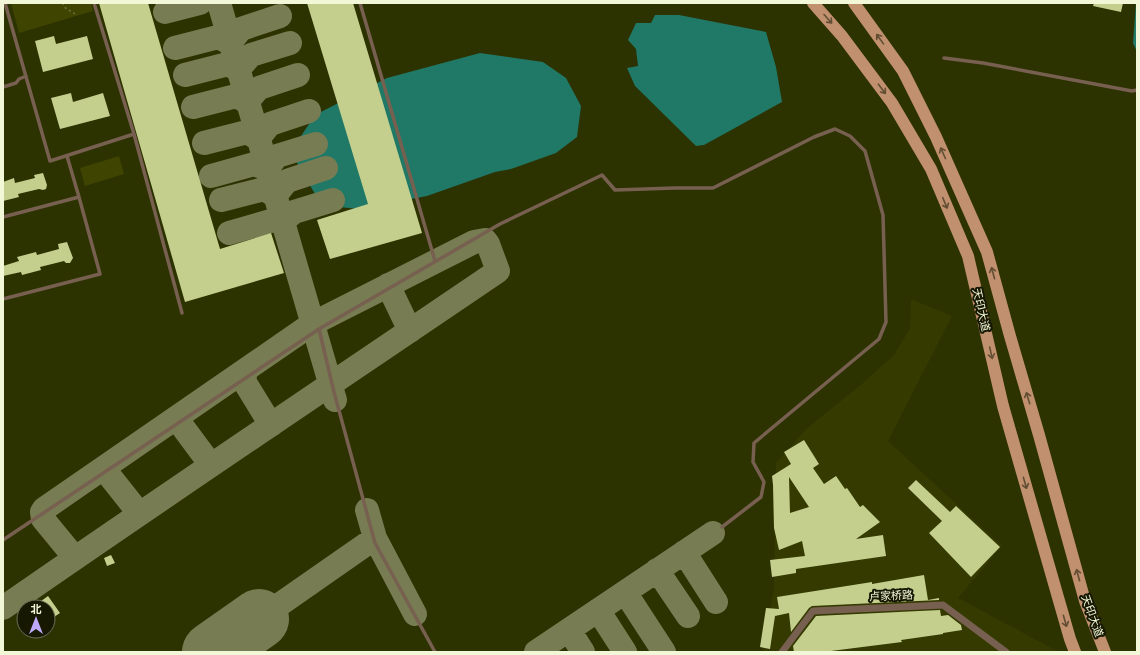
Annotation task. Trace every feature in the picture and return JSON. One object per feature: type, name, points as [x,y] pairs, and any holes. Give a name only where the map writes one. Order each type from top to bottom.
[{"type":"main road","name":"天印大道","points":[[813,3],[842,36],[892,103],[931,169],[968,256],[1003,406],[1075,652]]},
{"type":"main road","name":"天印大道","points":[[854,3],[903,71],[936,136],[987,252],[1085,601],[1105,652]]},
{"type":"street","name":"卢家桥路","points":[[782,652],[813,611],[943,605],[1006,652]]},
{"type":"lane","points":[[94,3],[134,134],[182,313]]},
{"type":"lane","points":[[360,3],[435,262]]},
{"type":"lane","points":[[5,6],[50,161],[134,134]]},
{"type":"lane","points":[[944,58],[1132,91],[1137,90]]},
{"type":"lane","points":[[3,87],[16,83],[19,78],[26,76]]},
{"type":"lane","points":[[3,540],[319,330],[500,224],[602,175],[615,190],[713,188],[821,134],[834,129],[850,136],[865,151],[883,215],[886,322],[879,339],[754,442],[753,462],[764,482],[761,497],[722,528]]},
{"type":"lane","points":[[3,299],[100,274],[67,156]]},
{"type":"lane","points":[[3,217],[79,197]]},
{"type":"lane","points":[[319,330],[334,392],[375,543],[435,652]]},
{"type":"path","points":[[63,3],[64,7],[75,14]]},
{"type":"shaded area","points":[[11,3],[91,3],[93,11],[19,33]]},
{"type":"shaded area","points":[[119,156],[124,174],[85,186],[80,168]]},
{"type":"shaded area","points":[[911,299],[952,316],[888,441],[1002,546],[958,598],[1059,652],[762,652],[774,589],[776,463],[806,429],[863,383],[894,355],[910,328]]},
{"type":"water","points":[[1137,3],[1137,52],[1133,43]]},
{"type":"water","points":[[655,15],[679,15],[766,32],[776,67],[782,102],[704,145],[696,146],[635,86],[627,68],[638,66],[636,49],[628,40],[636,23],[651,23]]},
{"type":"water","points":[[480,53],[543,62],[566,78],[581,106],[577,137],[556,153],[511,169],[495,172],[427,196],[359,209],[329,206],[315,194],[297,163],[297,142],[315,115],[387,78]]},
{"type":"building","points":[[99,3],[148,3],[220,249],[271,233],[284,273],[185,302]]},
{"type":"building","points":[[307,3],[353,3],[422,233],[330,259],[317,220],[368,204]]},
{"type":"building","points":[[1094,3],[1123,3],[1121,12],[1093,6]]},
{"type":"building","points":[[54,36],[56,44],[87,36],[93,59],[43,72],[35,41]]},
{"type":"building","points":[[71,93],[73,102],[103,93],[110,116],[60,129],[51,98]]},
{"type":"building","points":[[43,173],[47,185],[46,189],[39,189],[18,194],[19,197],[3,201],[3,182],[14,178],[15,183],[35,178],[34,175]]},
{"type":"building","points":[[67,242],[73,258],[70,263],[66,263],[64,261],[40,267],[41,270],[22,275],[21,272],[3,276],[3,266],[19,261],[17,257],[36,252],[37,255],[59,249],[58,244]]},
{"type":"building","points":[[804,440],[819,464],[813,468],[824,484],[836,476],[845,489],[847,488],[860,507],[863,505],[880,522],[856,539],[883,535],[886,556],[796,569],[796,573],[772,577],[770,560],[805,556],[802,541],[779,550],[774,528],[772,476],[791,464],[784,452]],"holes":[[[789,477],[809,507],[790,513]]]},
{"type":"building","points":[[916,480],[950,512],[956,506],[1000,547],[971,577],[929,533],[942,521],[908,488]]},
{"type":"building","points":[[111,555],[115,563],[107,566],[104,558]]},
{"type":"building","points":[[924,575],[928,600],[939,598],[939,600],[812,606],[791,632],[789,613],[775,616],[770,649],[760,647],[766,608],[779,609],[777,597],[872,582],[872,584]]},
{"type":"building","points":[[56,607],[60,613],[56,616]]},
{"type":"building","points":[[940,610],[941,616],[948,615],[961,625],[962,630],[901,640],[902,642],[823,652],[794,652],[793,646],[816,616]]},
{"type":"taxiway","points":[[165,12],[200,3]]},
{"type":"taxiway","points":[[219,3],[335,400]]},
{"type":"taxiway","points":[[175,48],[218,37],[230,43],[241,29],[280,16]]},
{"type":"taxiway","points":[[185,75],[228,64],[238,70],[251,55],[290,43]]},
{"type":"taxiway","points":[[193,107],[236,96],[247,102],[259,88],[298,75]]},
{"type":"taxiway","points":[[204,143],[247,132],[258,139],[270,124],[309,111]]},
{"type":"taxiway","points":[[211,176],[254,164],[267,169],[277,156],[316,144]]},
{"type":"taxiway","points":[[221,200],[264,189],[275,196],[287,181],[326,168]]},
{"type":"taxiway","points":[[229,233],[274,220],[282,222],[294,212],[333,200]]},
{"type":"taxiway","points":[[3,608],[498,271],[488,244],[485,240],[474,242],[312,324],[44,509],[42,512],[43,519],[75,558]]},
{"type":"taxiway","points":[[388,285],[410,331]]},
{"type":"taxiway","points":[[246,370],[244,381],[271,425],[257,434]]},
{"type":"taxiway","points":[[182,414],[180,422],[182,426],[211,465],[225,456]]},
{"type":"taxiway","points":[[108,465],[108,474],[139,513]]},
{"type":"taxiway","points":[[259,619],[375,538],[367,510]]},
{"type":"taxiway","points":[[536,652],[713,533]]},
{"type":"taxiway","points":[[375,538],[415,614]]},
{"type":"taxiway","points":[[684,552],[716,602]]},
{"type":"taxiway","points":[[657,570],[688,616]]},
{"type":"taxiway","points":[[625,592],[664,652]]},
{"type":"taxiway","points":[[598,610],[625,652]]},
{"type":"taxiway","points":[[569,630],[583,652]]},
{"type":"taxiway","points":[[236,635],[247,652]]},
{"type":"runway","points":[[212,652],[259,619]]}]
